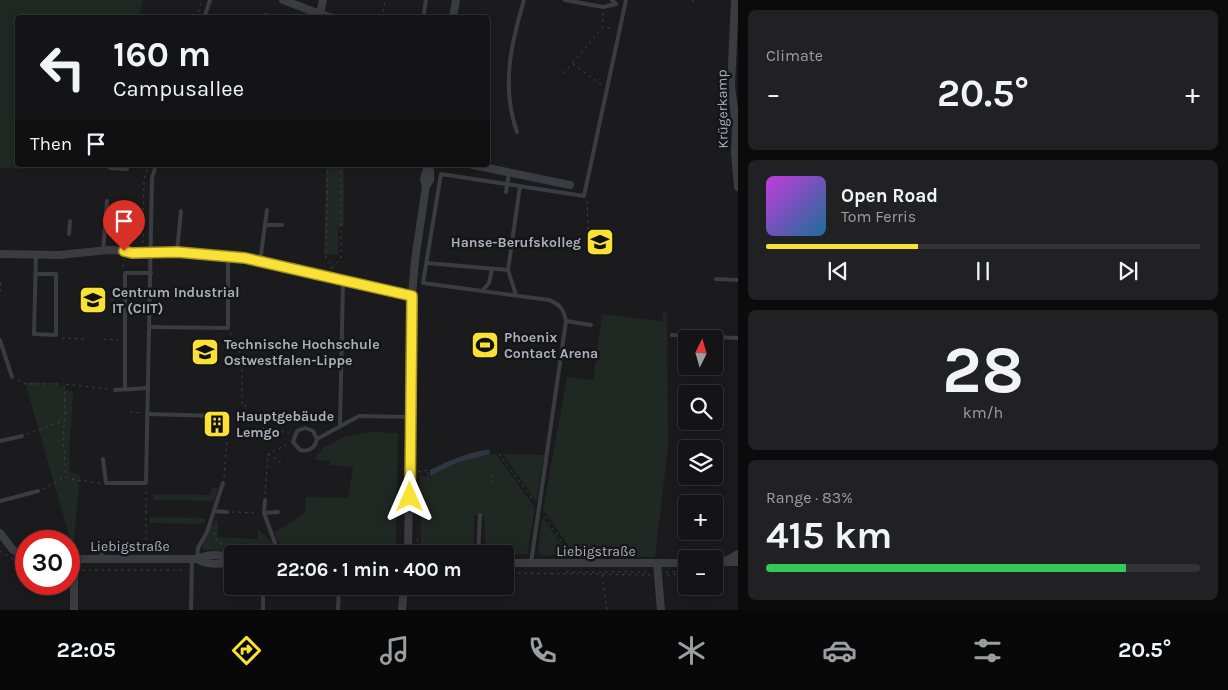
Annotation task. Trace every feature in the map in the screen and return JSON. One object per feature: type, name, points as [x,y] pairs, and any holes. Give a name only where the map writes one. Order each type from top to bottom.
[{"type":"street","points":[[284,0],[315,14],[322,0]]},
{"type":"street","points":[[454,15],[456,0]]},
{"type":"street","name":"Krügerkamp","points":[[735,0],[731,86],[736,126],[735,153],[738,187]]},
{"type":"street","points":[[408,545],[412,296],[415,260],[426,186],[424,179],[428,167]]},
{"type":"street","points":[[483,167],[570,185]]},
{"type":"street","points":[[0,254],[59,255],[124,251],[147,253],[177,252],[228,256],[412,296]]},
{"type":"street","points":[[0,533],[15,551]]},
{"type":"street","name":"Liebigstraße","points":[[80,558],[102,554],[195,559],[204,556],[224,556]]},
{"type":"street","points":[[724,562],[738,554]]},
{"type":"street","points":[[724,562],[738,562]]},
{"type":"street","name":"Liebigstraße","points":[[514,563],[657,570],[678,565]]},
{"type":"street","points":[[657,570],[661,610]]},
{"type":"street","points":[[74,595],[74,610]]},
{"type":"street","points":[[402,610],[403,595]]},
{"type":"lane","points":[[205,15],[210,0]]},
{"type":"lane","points":[[424,13],[426,0]]},
{"type":"lane","points":[[517,132],[512,119],[508,60],[524,0]]},
{"type":"lane","points":[[565,0],[603,7],[616,4],[624,5]]},
{"type":"lane","points":[[612,0],[616,4]]},
{"type":"lane","points":[[532,563],[566,321],[564,312],[558,304],[483,290],[423,283],[441,174],[584,196],[626,0]]},
{"type":"lane","points":[[103,459],[106,483],[146,482],[151,273],[147,253],[152,178],[155,167]]},
{"type":"lane","points":[[110,168],[127,169]]},
{"type":"lane","points":[[506,192],[509,172]]},
{"type":"lane","points":[[516,296],[508,270],[520,186]]},
{"type":"lane","points":[[103,252],[107,202]]},
{"type":"lane","points":[[260,262],[267,210]]},
{"type":"lane","points":[[177,252],[181,211]]},
{"type":"lane","points":[[69,234],[70,221]]},
{"type":"lane","points":[[266,225],[282,225]]},
{"type":"lane","points":[[36,254],[32,329],[34,334],[56,335],[56,274],[36,274]]},
{"type":"lane","points":[[150,327],[228,328],[228,256]]},
{"type":"lane","points":[[427,263],[508,270]]},
{"type":"lane","points":[[483,290],[488,283],[492,269]]},
{"type":"lane","points":[[124,388],[125,273],[151,273]]},
{"type":"lane","points":[[716,279],[738,280]]},
{"type":"lane","points":[[340,425],[343,281]]},
{"type":"lane","points":[[566,321],[591,325]]},
{"type":"lane","points":[[672,335],[738,338]]},
{"type":"lane","points":[[0,340],[12,377]]},
{"type":"lane","points":[[115,390],[148,388]]},
{"type":"lane","points":[[147,414],[219,416]]},
{"type":"lane","points":[[317,440],[313,431],[305,428],[294,434],[293,442],[300,450],[308,451],[314,447],[317,440],[340,425],[359,416],[410,417]]},
{"type":"lane","points":[[0,441],[22,436]]},
{"type":"lane","points":[[191,610],[192,570],[198,548],[207,532],[223,483]]},
{"type":"lane","points":[[0,501],[38,491]]},
{"type":"lane","points":[[265,500],[264,513],[276,545]]},
{"type":"lane","points":[[214,511],[227,512]]},
{"type":"lane","points":[[264,513],[278,512]]},
{"type":"lane","points":[[478,545],[480,515]]},
{"type":"lane","points":[[263,595],[263,610]]},
{"type":"lane","points":[[338,610],[339,595]]},
{"type":"path","points":[[197,15],[202,0]]},
{"type":"path","points":[[382,15],[385,0]]},
{"type":"path","points":[[564,73],[603,27],[603,7]]},
{"type":"path","points":[[603,27],[619,30]]},
{"type":"path","points":[[573,63],[598,84]]},
{"type":"path","points":[[147,253],[144,179],[148,167]]},
{"type":"path","points":[[328,167],[326,258],[331,264],[331,278]]},
{"type":"path","points":[[331,270],[341,258],[341,167]]},
{"type":"path","points":[[584,196],[588,203],[589,253]]},
{"type":"path","points":[[124,251],[125,273]]},
{"type":"path","points":[[0,279],[0,292]]},
{"type":"path","points":[[111,300],[124,300]]},
{"type":"path","points":[[228,328],[242,357],[242,406],[251,406]]},
{"type":"path","points":[[60,338],[86,339]]},
{"type":"path","points":[[104,340],[124,340]]},
{"type":"path","points":[[12,377],[26,384],[64,384],[115,390]]},
{"type":"path","points":[[64,384],[62,436],[66,476]]},
{"type":"path","points":[[130,412],[147,414]]},
{"type":"path","points":[[22,436],[64,421]]},
{"type":"path","points":[[262,428],[294,434]]},
{"type":"path","points":[[223,483],[227,441]]},
{"type":"path","points":[[268,454],[293,442]]},
{"type":"path","points":[[268,454],[281,463]]},
{"type":"path","points":[[265,500],[268,454]]},
{"type":"path","points":[[418,472],[428,470],[428,480]]},
{"type":"path","points":[[492,474],[492,483]]},
{"type":"path","points":[[66,476],[69,479],[106,483]]},
{"type":"path","points":[[38,491],[66,476]]},
{"type":"path","points":[[146,482],[146,546]]},
{"type":"path","points":[[227,512],[264,513]]},
{"type":"path","points":[[214,532],[216,541],[224,545]]},
{"type":"path","points":[[417,537],[419,545]]},
{"type":"path","points":[[0,551],[15,560]]},
{"type":"path","points":[[80,570],[192,570]]},
{"type":"path","points":[[657,570],[678,573]]},
{"type":"path","points":[[514,572],[602,573],[678,570]]},
{"type":"path","points":[[602,573],[607,610]]},
{"type":"shaded area","points":[[0,0],[143,0],[139,15],[15,15],[15,167],[33,167],[26,169],[0,168]]},
{"type":"shaded area","points":[[326,167],[344,167],[344,226],[338,228],[338,255],[324,254]]},
{"type":"shaded area","points":[[667,312],[668,447],[655,557],[575,555],[543,509],[567,377],[593,380],[602,314],[662,321],[663,313]]},
{"type":"shaded area","points":[[25,382],[55,383],[73,393],[70,472],[80,475],[75,530],[68,530]]},
{"type":"shaded area","points":[[371,432],[398,433],[396,545],[280,545],[274,533],[305,513],[306,497],[348,498],[353,467],[330,465],[330,461],[316,460],[316,456],[323,448],[345,436]]},
{"type":"shaded area","points":[[496,454],[535,508],[527,554],[514,554],[514,545],[486,545],[484,515],[474,515],[474,545],[421,545],[420,476],[430,476],[459,462]]},
{"type":"shaded area","points":[[503,454],[544,455],[536,501]]},
{"type":"shaded area","points":[[212,488],[218,488],[214,501],[153,500],[153,494],[210,495]]},
{"type":"shaded area","points":[[150,517],[206,518],[204,524],[149,523]]},
{"type":"shaded area","points":[[542,517],[568,555],[540,555],[538,550]]},
{"type":"shaded area","points":[[215,520],[218,522],[218,537],[258,539],[258,529],[273,545],[224,545],[224,551],[203,550],[203,542]]},
{"type":"water","points":[[489,449],[490,454],[459,462],[430,476],[430,470],[444,463]]},
{"type":"place","name":"Hanse-Berufskolleg","points":[[600,242]]},
{"type":"place","name":"Centrum Industrial IT (CIIT)","points":[[93,300]]},
{"type":"place","name":"Phoenix Contact Arena","points":[[485,345]]},
{"type":"place","name":"Technische Hochschule Ostwestfalen-Lippe","points":[[205,352]]},
{"type":"place","name":"Hauptgebäude Lemgo","points":[[217,424]]},
{"type":"route","points":[[124,251],[132,253],[177,252],[245,258],[412,296],[410,497]]}]
